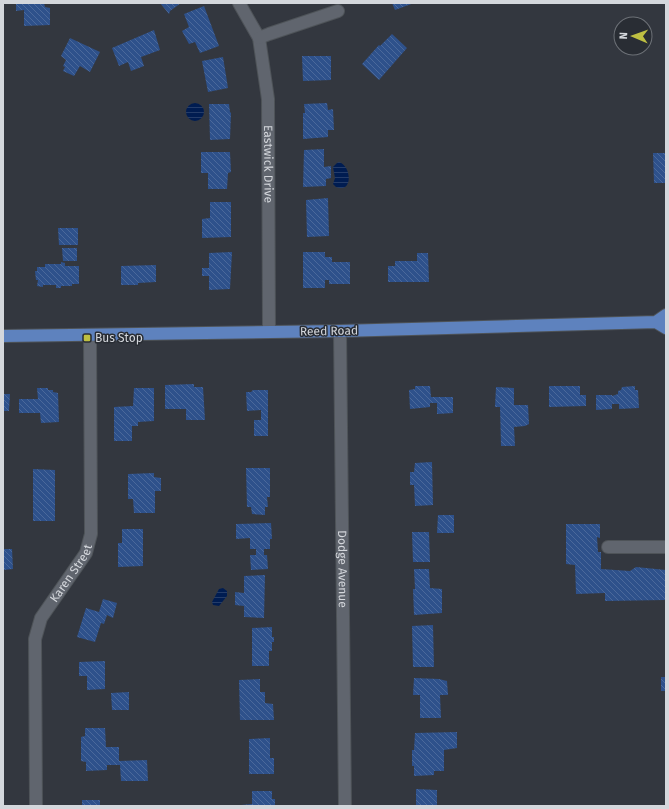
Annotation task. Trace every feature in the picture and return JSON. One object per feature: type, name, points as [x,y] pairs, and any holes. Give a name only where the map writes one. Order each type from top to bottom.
[{"type":"main road","name":"Reed Road","points":[[3,336],[661,325],[666,315]]},
{"type":"street","name":"Eastwick Drive","points":[[239,3],[259,38],[268,99],[269,331]]},
{"type":"street","points":[[259,38],[338,11]]},
{"type":"street","name":"Dodge Avenue","points":[[340,331],[345,806]]},
{"type":"street","name":"Karen Street","points":[[36,806],[34,639],[41,618],[86,553],[91,534],[90,335]]},
{"type":"street","points":[[608,548],[666,547]]},
{"type":"water","points":[[195,103],[201,106],[204,112],[201,118],[195,121],[189,118],[186,112],[189,106]]},
{"type":"water","points":[[339,162],[346,169],[349,179],[345,187],[342,188],[336,187],[333,184],[335,178],[333,167]]},
{"type":"water","points":[[223,588],[227,591],[227,596],[219,606],[213,605],[212,602],[219,589]]},
{"type":"building","points":[[16,3],[44,3],[45,7],[50,8],[50,25],[24,26],[24,10],[16,11]]},
{"type":"building","points":[[160,3],[181,3],[170,11],[169,14]]},
{"type":"building","points":[[392,3],[414,3],[395,10]]},
{"type":"building","points":[[204,6],[219,46],[200,53],[195,42],[189,44],[182,31],[189,27],[184,14]]},
{"type":"building","points":[[154,30],[160,50],[141,57],[144,66],[131,71],[128,62],[119,66],[112,48]]},
{"type":"building","points":[[392,34],[407,48],[379,80],[362,64],[379,45],[380,46]]},
{"type":"building","points":[[70,38],[100,52],[90,72],[80,66],[74,76],[63,71],[65,67],[63,66],[66,60],[61,56]]},
{"type":"building","points":[[302,56],[331,56],[331,80],[303,81]]},
{"type":"building","points":[[223,57],[228,88],[208,92],[202,61]]},
{"type":"building","points":[[327,103],[328,110],[333,109],[334,130],[328,130],[328,137],[303,139],[303,113],[305,113],[304,104]]},
{"type":"building","points":[[209,104],[229,104],[231,113],[230,139],[210,140]]},
{"type":"building","points":[[324,149],[324,167],[331,166],[331,178],[326,179],[326,186],[303,187],[304,150]]},
{"type":"building","points":[[201,152],[230,152],[231,172],[228,173],[227,189],[208,189],[208,173],[201,173]]},
{"type":"building","points":[[653,153],[666,153],[666,183],[654,183]]},
{"type":"building","points":[[328,198],[329,236],[307,237],[306,200]]},
{"type":"building","points":[[210,202],[231,202],[231,237],[202,238],[202,219],[210,218]]},
{"type":"building","points":[[58,228],[78,228],[78,245],[59,245]]},
{"type":"building","points":[[62,248],[77,248],[77,261],[63,261]]},
{"type":"building","points":[[232,252],[230,289],[209,290],[209,276],[202,276],[202,268],[209,268],[209,253]]},
{"type":"building","points":[[303,252],[325,252],[325,257],[332,257],[332,262],[350,262],[350,284],[329,284],[329,280],[325,280],[325,288],[303,288]]},
{"type":"building","points":[[417,253],[428,253],[429,282],[388,282],[388,266],[395,266],[395,261],[417,261]]},
{"type":"building","points":[[61,262],[65,263],[65,266],[79,266],[79,284],[72,284],[72,286],[61,286],[61,288],[56,288],[56,285],[43,285],[43,287],[37,286],[38,280],[36,280],[35,271],[37,271],[37,267],[45,267],[45,264],[61,264]]},
{"type":"building","points":[[156,265],[156,282],[138,283],[138,285],[121,285],[121,266]]},
{"type":"building","points":[[194,384],[194,387],[203,387],[205,420],[186,420],[186,409],[165,409],[165,385]]},
{"type":"building","points":[[415,386],[430,386],[431,397],[453,397],[453,413],[437,414],[437,403],[430,403],[430,407],[410,409],[409,390],[415,389]]},
{"type":"building","points":[[549,386],[580,386],[580,395],[586,395],[586,406],[549,407]]},
{"type":"building","points":[[635,386],[635,390],[638,390],[639,408],[619,409],[619,404],[612,404],[612,409],[596,410],[596,395],[612,396],[618,394],[618,391],[621,390],[622,387]]},
{"type":"building","points":[[496,387],[514,388],[514,405],[528,405],[529,424],[514,427],[515,446],[501,446],[500,407],[495,407]]},
{"type":"building","points":[[37,388],[48,388],[48,390],[53,390],[53,392],[58,393],[59,422],[41,423],[40,413],[19,413],[19,399],[38,399]]},
{"type":"building","points":[[134,388],[154,388],[154,421],[138,422],[138,426],[132,426],[132,441],[114,441],[114,407],[133,406]]},
{"type":"building","points":[[253,390],[268,390],[268,436],[254,436],[254,420],[261,420],[261,410],[247,411],[246,392],[251,392]]},
{"type":"building","points":[[3,394],[10,394],[9,411],[3,411]]},
{"type":"building","points":[[432,462],[433,505],[415,506],[414,485],[410,485],[410,472],[414,472],[415,463]]},
{"type":"building","points":[[246,468],[270,468],[270,497],[267,497],[268,507],[265,507],[265,515],[252,514],[251,507],[247,507]]},
{"type":"building","points":[[33,469],[55,470],[55,521],[33,521]]},
{"type":"building","points":[[154,473],[154,477],[161,478],[161,491],[155,491],[155,513],[134,513],[133,499],[128,499],[128,474]]},
{"type":"building","points":[[438,515],[454,515],[454,533],[437,533]]},
{"type":"building","points":[[271,523],[272,539],[270,539],[270,549],[264,549],[264,555],[267,555],[268,569],[251,570],[250,555],[256,555],[256,549],[250,549],[250,538],[236,539],[236,524]]},
{"type":"building","points":[[566,524],[600,524],[600,538],[597,537],[598,552],[601,552],[601,569],[630,571],[636,567],[666,570],[666,600],[605,601],[605,593],[576,594],[575,565],[566,564]]},
{"type":"building","points":[[122,529],[143,529],[143,566],[118,567],[118,543],[122,543]]},
{"type":"building","points":[[412,532],[429,532],[430,562],[413,562]]},
{"type":"building","points":[[3,549],[12,549],[13,569],[3,570]]},
{"type":"building","points":[[414,569],[429,569],[430,588],[442,589],[442,613],[414,615]]},
{"type":"building","points":[[265,575],[264,618],[244,617],[244,606],[235,605],[235,592],[244,593],[244,576]]},
{"type":"building","points":[[103,599],[117,603],[113,618],[107,615],[104,624],[101,623],[95,642],[77,637],[86,608],[99,612]]},
{"type":"building","points":[[433,625],[434,667],[413,667],[412,626]]},
{"type":"building","points":[[272,627],[272,637],[274,637],[274,642],[272,642],[272,651],[269,651],[269,666],[252,666],[252,628]]},
{"type":"building","points":[[105,661],[105,689],[87,690],[87,676],[79,676],[79,662]]},
{"type":"building","points":[[661,677],[666,677],[666,691],[661,691]]},
{"type":"building","points":[[414,678],[439,679],[447,681],[448,695],[440,695],[441,718],[420,718],[420,695],[413,695]]},
{"type":"building","points":[[260,679],[260,692],[265,692],[265,703],[273,704],[274,720],[240,720],[239,680]]},
{"type":"building","points":[[129,692],[129,710],[112,710],[111,693]]},
{"type":"building","points":[[85,728],[105,728],[106,747],[119,747],[119,761],[147,760],[148,781],[121,781],[120,765],[107,765],[107,770],[86,771],[86,762],[81,761],[81,737],[85,736]]},
{"type":"building","points":[[457,732],[457,748],[444,750],[444,771],[434,771],[434,775],[414,776],[414,766],[412,766],[412,750],[414,750],[415,733]]},
{"type":"building","points":[[270,738],[270,758],[274,758],[274,774],[249,774],[249,739]]},
{"type":"building","points":[[416,789],[437,790],[437,806],[416,806]]},
{"type":"building","points":[[252,791],[272,791],[272,799],[275,799],[275,806],[241,806],[252,804]]},
{"type":"building","points":[[82,800],[100,800],[100,806],[82,806]]},
{"type":"place","name":"Bus Stop","points":[[87,338]]}]
